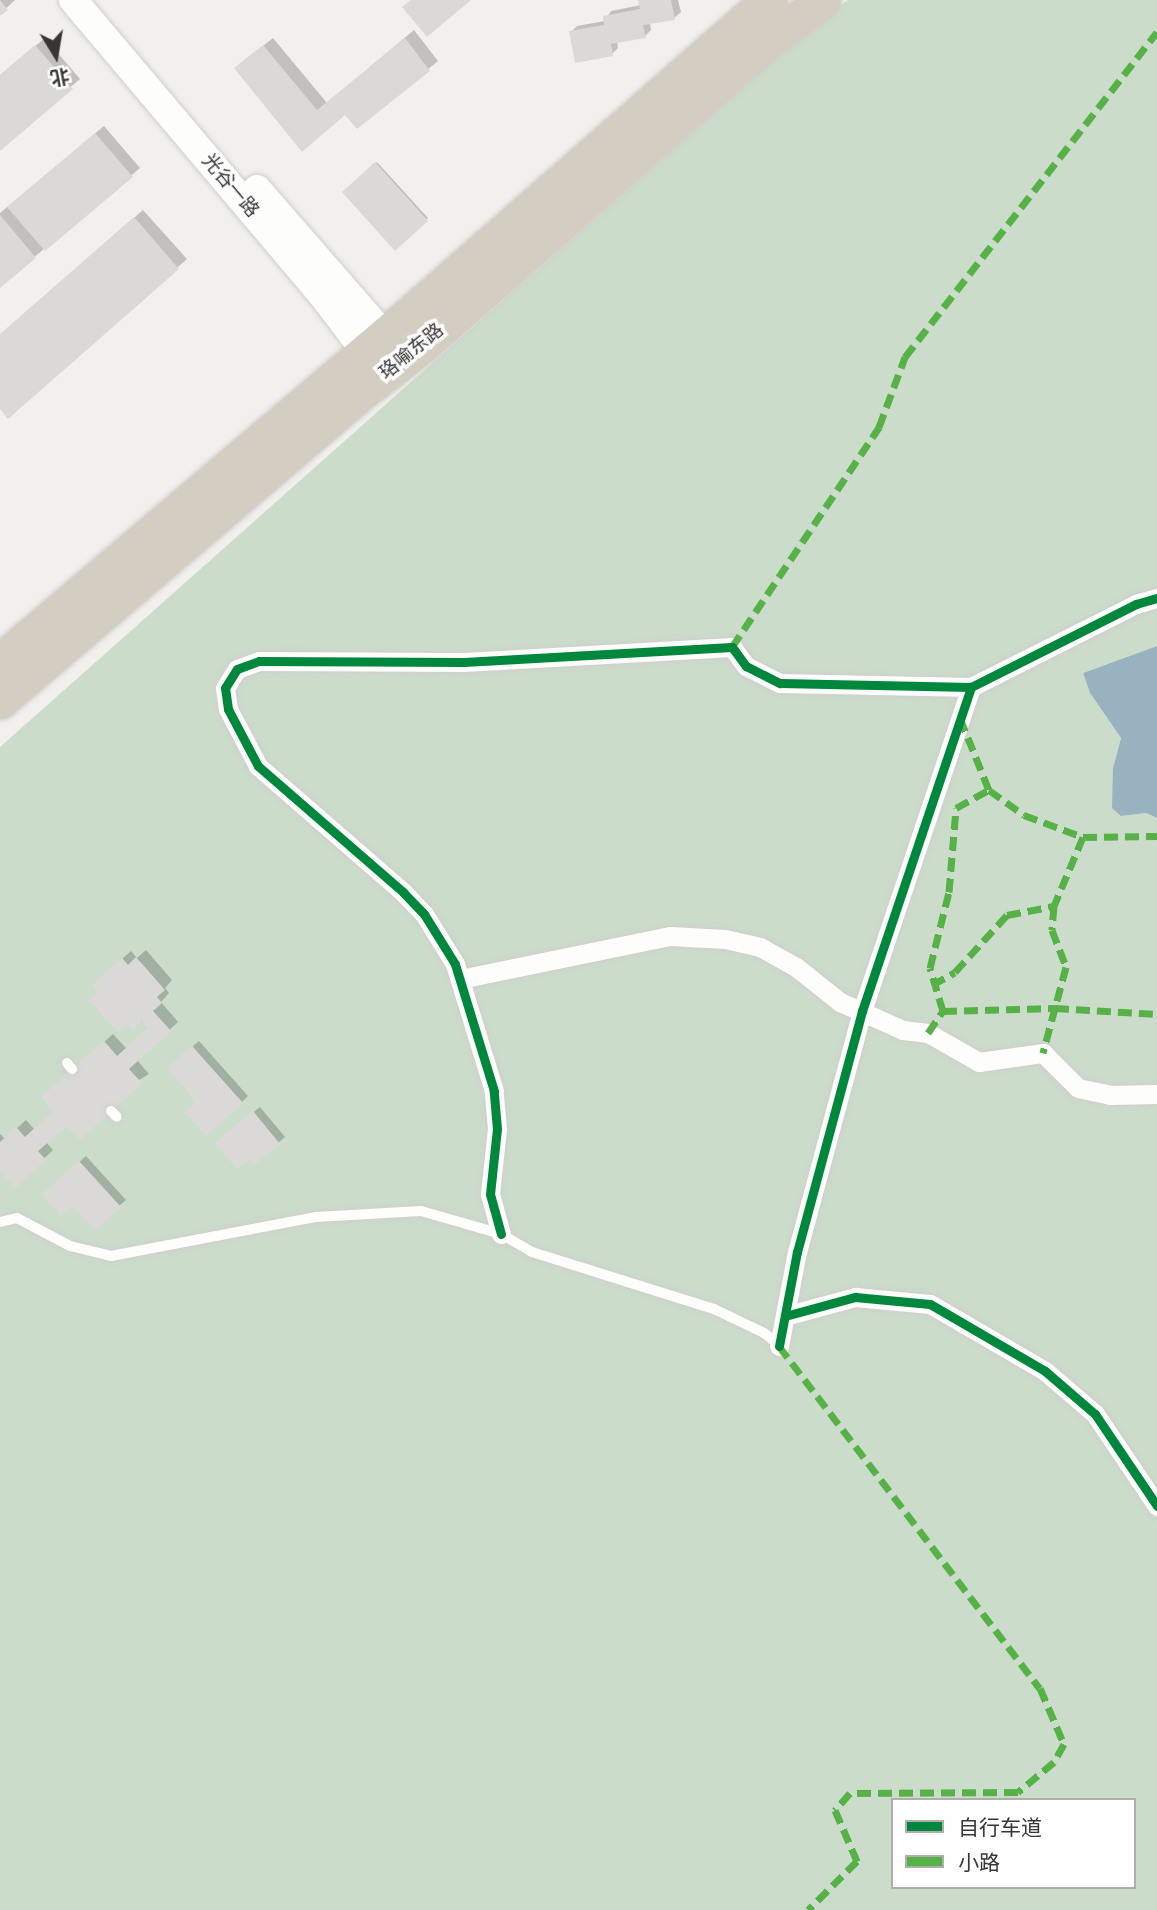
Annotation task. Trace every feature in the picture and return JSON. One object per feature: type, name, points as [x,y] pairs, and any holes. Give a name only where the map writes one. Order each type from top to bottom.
[{"type":"highway","name":"珞喻东路","points":[[0,701],[384,355],[769,0]]},
{"type":"highway","name":"珞喻东路","points":[[0,661],[823,0]]},
{"type":"main road","name":"光谷一路","points":[[73,0],[384,355]]},
{"type":"main road","name":"光谷一路","points":[[99,0],[384,355]]},
{"type":"street","points":[[501,1234],[490,1194],[497,1129],[494,1091],[455,964],[410,899],[258,766],[228,709],[225,688],[237,670],[259,661],[464,662],[732,647],[746,666],[780,682],[971,687],[1136,604],[1157,598]]},
{"type":"street","points":[[779,1346],[797,1252],[862,1011],[971,687]]},
{"type":"street","points":[[460,979],[670,936],[699,935],[760,947],[796,967],[840,1002],[903,1030],[928,1033],[979,1062],[1043,1053],[1078,1088],[1110,1095],[1157,1094]]},
{"type":"street","points":[[785,1316],[855,1297],[930,1304],[1045,1371],[1095,1414],[1157,1506]]},
{"type":"lane","points":[[0,1222],[17,1219],[70,1246],[110,1256],[352,1212],[421,1211],[501,1234],[531,1252],[715,1309],[764,1333],[779,1346]]},
{"type":"lane","points":[[210,1227],[216,1237]]},
{"type":"green space","points":[[848,0],[1157,0],[1157,646],[1083,673],[1090,693],[1121,738],[1113,768],[1121,816],[1146,813],[1157,818],[1157,1910],[0,1910],[0,747],[813,25]]},
{"type":"water","points":[[1157,646],[1157,818],[1146,813],[1121,816],[1112,808],[1113,768],[1121,738],[1090,693],[1083,673]]},
{"type":"building","points":[[0,0],[8,10],[0,16]]},
{"type":"building","points":[[411,0],[471,0],[427,37],[402,7]]},
{"type":"building","points":[[638,0],[671,0],[675,20],[643,25],[646,38],[611,44],[613,56],[575,63],[569,31],[604,25],[603,16],[640,9]]},
{"type":"building","points":[[405,38],[430,71],[357,129],[345,115],[302,152],[234,68],[263,45],[317,110]]},
{"type":"building","points":[[35,45],[73,89],[0,151],[0,75]]},
{"type":"building","points":[[95,133],[133,177],[45,251],[7,207]]},
{"type":"building","points":[[375,162],[428,221],[395,251],[342,192]]},
{"type":"building","points":[[0,215],[36,258],[0,288]]},
{"type":"building","points":[[134,217],[179,269],[8,419],[0,409],[0,334]]},
{"type":"building","points":[[136,957],[165,990],[157,997],[162,1003],[153,1011],[171,1031],[129,1069],[142,1083],[80,1140],[67,1126],[38,1151],[46,1160],[15,1188],[0,1172],[0,1142],[16,1127],[25,1137],[53,1111],[41,1097],[104,1041],[117,1056],[148,1028],[141,1021],[133,1030],[127,1024],[118,1032],[89,1000],[98,992],[92,985],[122,958],[128,965]]},
{"type":"building","points":[[192,1046],[243,1103],[206,1136],[185,1112],[196,1101],[167,1068]]},
{"type":"building","points":[[253,1111],[280,1144],[255,1164],[250,1159],[237,1169],[215,1143]]},
{"type":"building","points":[[79,1161],[121,1207],[95,1230],[73,1206],[61,1216],[42,1194]]},
{"type":"marked path","points":[[732,647],[879,427],[905,357],[1157,32]]},
{"type":"marked path","points":[[960,718],[989,790],[1024,815],[1083,837],[1054,906],[1052,930],[1066,967],[1043,1053]]},
{"type":"marked path","points":[[943,1011],[930,968],[949,892],[956,808],[989,790]]},
{"type":"marked path","points":[[1083,837],[1157,836]]},
{"type":"marked path","points":[[932,985],[955,972],[1007,915],[1054,906]]},
{"type":"marked path","points":[[928,1033],[943,1011],[1055,1008],[1157,1014]]},
{"type":"marked path","points":[[779,1346],[1040,1688],[1064,1744],[1054,1762],[1018,1792],[850,1793],[835,1810],[857,1861],[808,1910]]},
{"type":"cycle path","points":[[779,1346],[797,1252],[862,1011],[971,687],[1136,604],[1157,598]]},
{"type":"cycle path","points":[[501,1234],[490,1194],[497,1129],[494,1091],[455,964],[424,914],[403,892],[258,766],[228,709],[225,688],[237,669],[259,661],[464,662],[732,647],[746,666],[780,683],[971,687]]},
{"type":"cycle path","points":[[785,1316],[855,1297],[930,1304],[1045,1371],[1095,1414],[1157,1506]]}]
